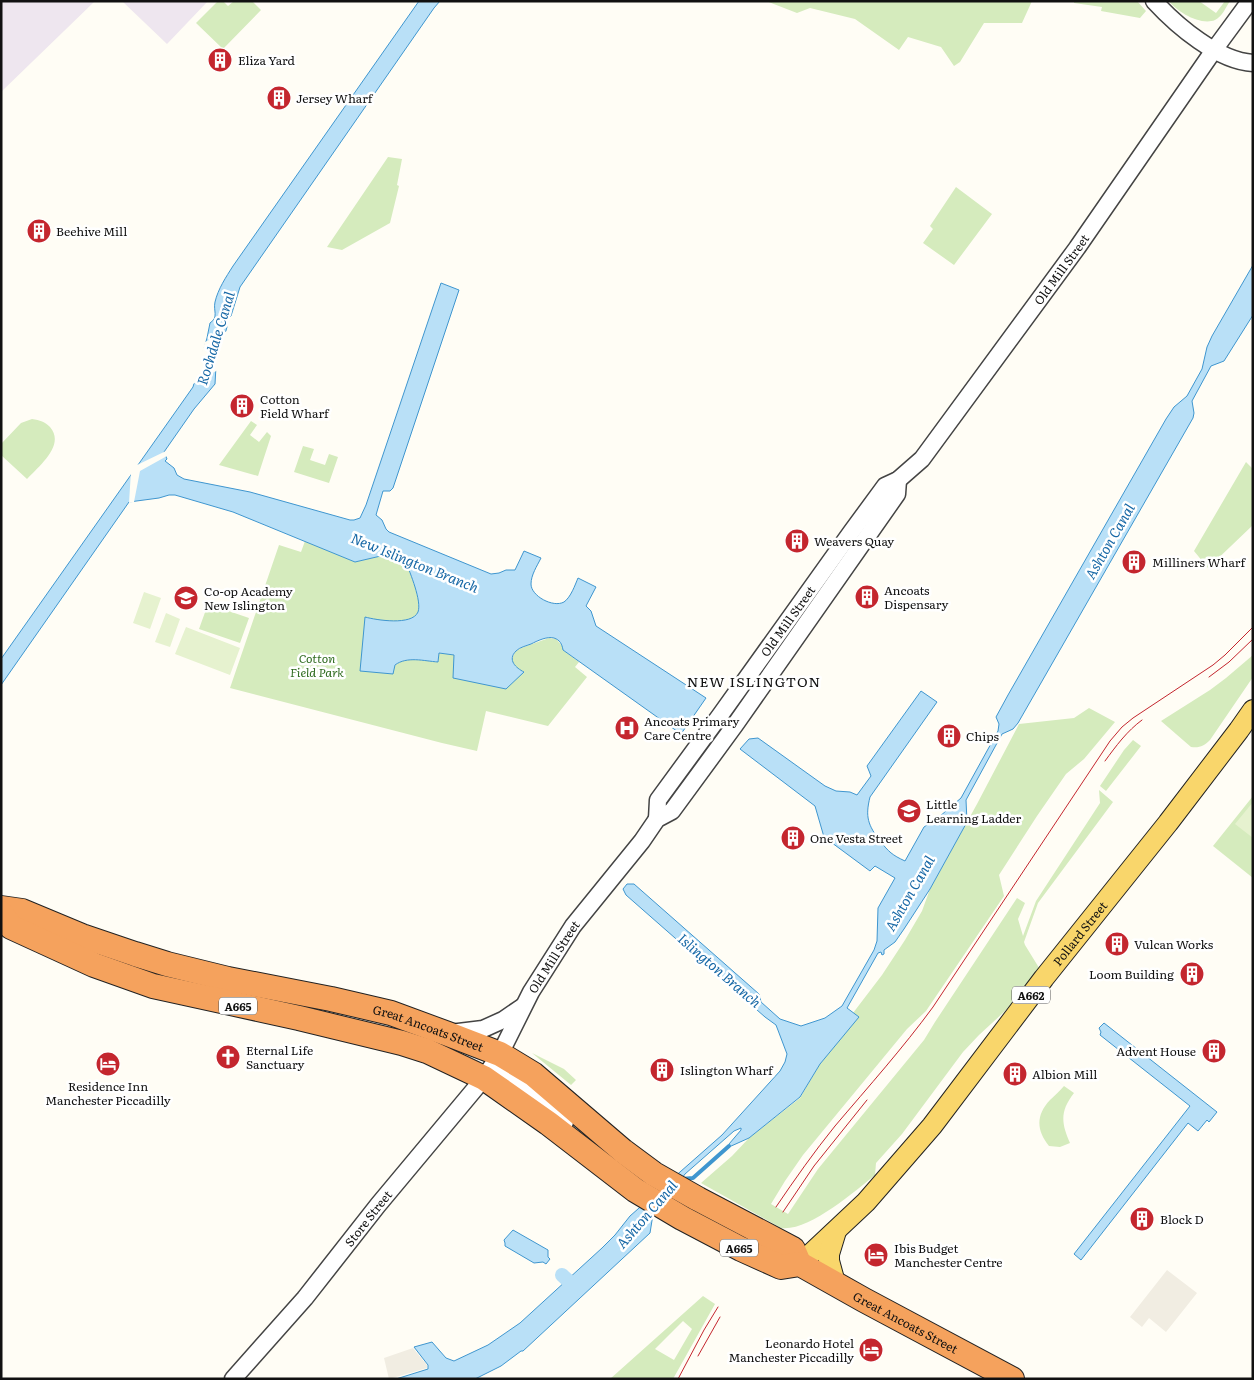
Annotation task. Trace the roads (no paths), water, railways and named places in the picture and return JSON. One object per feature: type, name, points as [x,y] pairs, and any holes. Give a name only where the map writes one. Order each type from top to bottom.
[{"type":"highway","name":"Great Ancoats Street","points":[[1,908],[22,911],[82,936],[168,964],[228,980],[331,999],[391,1013],[500,1054],[533,1074],[622,1151],[654,1174],[793,1249],[800,1263],[864,1300],[1012,1379]]},
{"type":"highway","name":"Great Ancoats Street","points":[[1,913],[11,928],[94,965],[153,986],[299,1018],[402,1043],[427,1052],[484,1078],[548,1123],[635,1190],[682,1218],[741,1249],[781,1267],[800,1263]]},
{"type":"highway","points":[[153,986],[168,964]]},
{"type":"highway","points":[[289,992],[299,1018]]},
{"type":"main road","name":"Pollard Street","points":[[800,1263],[866,1202],[932,1126],[1044,978],[1165,826],[1253,710]]},
{"type":"main road","points":[[835,1283],[829,1254],[837,1229]]},
{"type":"street","points":[[1154,1],[1191,35],[1214,50],[1233,58],[1253,63]]},
{"type":"street","name":"Old Mill Street","points":[[500,1054],[531,992],[573,926],[642,841],[657,819],[658,800],[885,486],[898,480],[922,459],[1023,324],[1105,210],[1214,50],[1250,1]]},
{"type":"street","points":[[448,1034],[483,1029],[503,1020],[523,1007]]},
{"type":"street","points":[[500,1054],[500,1067],[506,1075],[576,1131],[589,1156]]},
{"type":"street","name":"Store Street","points":[[233,1379],[305,1298],[384,1198],[484,1078],[500,1054]]},
{"type":"water","points":[[419,1],[440,1],[240,287],[231,316],[227,321],[216,366],[215,384],[194,409],[164,452],[167,459],[165,461],[174,468],[177,475],[184,479],[250,492],[350,520],[360,518],[441,283],[459,290],[393,488],[390,491],[383,491],[376,515],[382,520],[389,532],[491,574],[515,570],[524,551],[541,558],[533,574],[531,584],[539,597],[549,602],[564,602],[571,594],[578,578],[596,587],[586,606],[591,611],[596,626],[706,698],[681,734],[563,650],[559,641],[551,638],[539,640],[513,654],[512,661],[524,672],[506,689],[453,678],[454,655],[439,653],[438,662],[416,660],[400,662],[395,665],[393,674],[360,671],[365,617],[401,621],[409,619],[418,612],[417,594],[406,562],[385,555],[355,562],[233,512],[175,495],[129,502],[1,685],[1,659],[193,387],[210,323],[215,316],[216,297],[228,274]]},
{"type":"water","points":[[1253,265],[1253,315],[1224,361],[1211,366],[1192,401],[1193,418],[1018,723],[1013,729],[1002,734],[966,800],[967,822],[930,889],[895,942],[884,950],[884,954],[878,953],[847,1008],[859,1017],[820,1064],[800,1097],[749,1138],[729,1147],[729,1144],[741,1128],[734,1131],[685,1174],[654,1208],[650,1233],[523,1351],[501,1366],[475,1379],[396,1379],[428,1369],[428,1365],[414,1347],[432,1342],[446,1358],[454,1361],[488,1345],[520,1323],[602,1248],[630,1216],[722,1135],[780,1071],[785,1062],[787,1054],[776,1025],[626,895],[623,889],[627,884],[634,884],[759,994],[761,1002],[780,1019],[801,1026],[825,1018],[842,1006],[874,950],[877,941],[878,908],[895,878],[875,866],[870,871],[824,837],[815,806],[740,749],[749,739],[758,738],[825,786],[836,791],[850,792],[857,795],[871,776],[867,766],[921,691],[937,702],[870,797],[868,810],[870,825],[880,841],[891,853],[905,861],[924,827],[961,798],[998,731],[999,724],[996,717],[1008,695],[1166,419],[1174,407],[1187,396],[1202,369],[1207,347],[1212,336]]},
{"type":"water","points":[[1104,1023],[1217,1112],[1198,1131],[1188,1123],[1081,1260],[1074,1254],[1190,1106],[1100,1035],[1099,1028]]},
{"type":"water","points":[[513,1230],[548,1250],[548,1257],[550,1259],[546,1264],[543,1262],[534,1263],[505,1246],[504,1240]]},
{"type":"waterway","points":[[681,1179],[693,1178],[729,1146]]},
{"type":"waterway","points":[[562,1275],[575,1287]]},
{"type":"tram line","points":[[776,1207],[827,1136],[898,1052],[933,1007],[1110,741],[1133,718],[1213,665],[1253,627]]},
{"type":"tram line","points":[[1209,677],[1229,662],[1253,639]]},
{"type":"tram line","points":[[1105,761],[1127,734],[1142,720]]},
{"type":"tram line","points":[[783,1212],[814,1166],[867,1100]]},
{"type":"tram line","points":[[678,1379],[718,1307]]},
{"type":"tram line","points":[[698,1356],[720,1317]]},
{"type":"place","name":"Eliza Yard","points":[[220,60]]},
{"type":"place","name":"Jersey Wharf","points":[[279,98]]},
{"type":"place","name":"Beehive Mill","points":[[39,231]]},
{"type":"place","name":"Cotton Field Wharf","points":[[242,406]]},
{"type":"place","name":"Weavers Quay","points":[[797,541]]},
{"type":"place","name":"Milliners Wharf","points":[[1134,562]]},
{"type":"place","name":"Ancoats Dispensary","points":[[867,597]]},
{"type":"place","name":"Co-op Academy New Islington","points":[[186,598]]},
{"type":"place","name":"Ancoats Primary Care Centre","points":[[627,728]]},
{"type":"place","name":"Chips","points":[[949,736]]},
{"type":"place","name":"Little Learning Ladder","points":[[909,811]]},
{"type":"place","name":"One Vesta Street","points":[[793,838]]},
{"type":"place","name":"Vulcan Works","points":[[1117,944]]},
{"type":"place","name":"Loom Building","points":[[1192,974]]},
{"type":"place","name":"Advent House","points":[[1214,1051]]},
{"type":"place","name":"Eternal Life Sanctuary","points":[[228,1057]]},
{"type":"place","name":"Residence Inn Manchester Piccadilly","points":[[108,1064]]},
{"type":"place","name":"Islington Wharf","points":[[662,1070]]},
{"type":"place","name":"Albion Mill","points":[[1015,1074]]},
{"type":"place","name":"Block D","points":[[1142,1219]]},
{"type":"place","name":"Ibis Budget Manchester Centre","points":[[876,1255]]},
{"type":"place","name":"Leonardo Hotel Manchester Piccadilly","points":[[871,1350]]},
{"type":"district","name":"NEW ISLINGTON","points":[[754,681]]},
{"type":"water label","name":"Rochdale Canal","points":[[215,338]]},
{"type":"water label","name":"Ashton Canal","points":[[1109,541]]},
{"type":"water label","name":"New Islington Branch","points":[[415,562]]},
{"type":"water label","name":"Ashton Canal","points":[[909,893]]},
{"type":"water label","name":"Islington Branch","points":[[720,970]]},
{"type":"water label","name":"Ashton Canal","points":[[646,1214]]},
{"type":"park label","name":"Cotton Field Park","points":[[317,665]]}]
